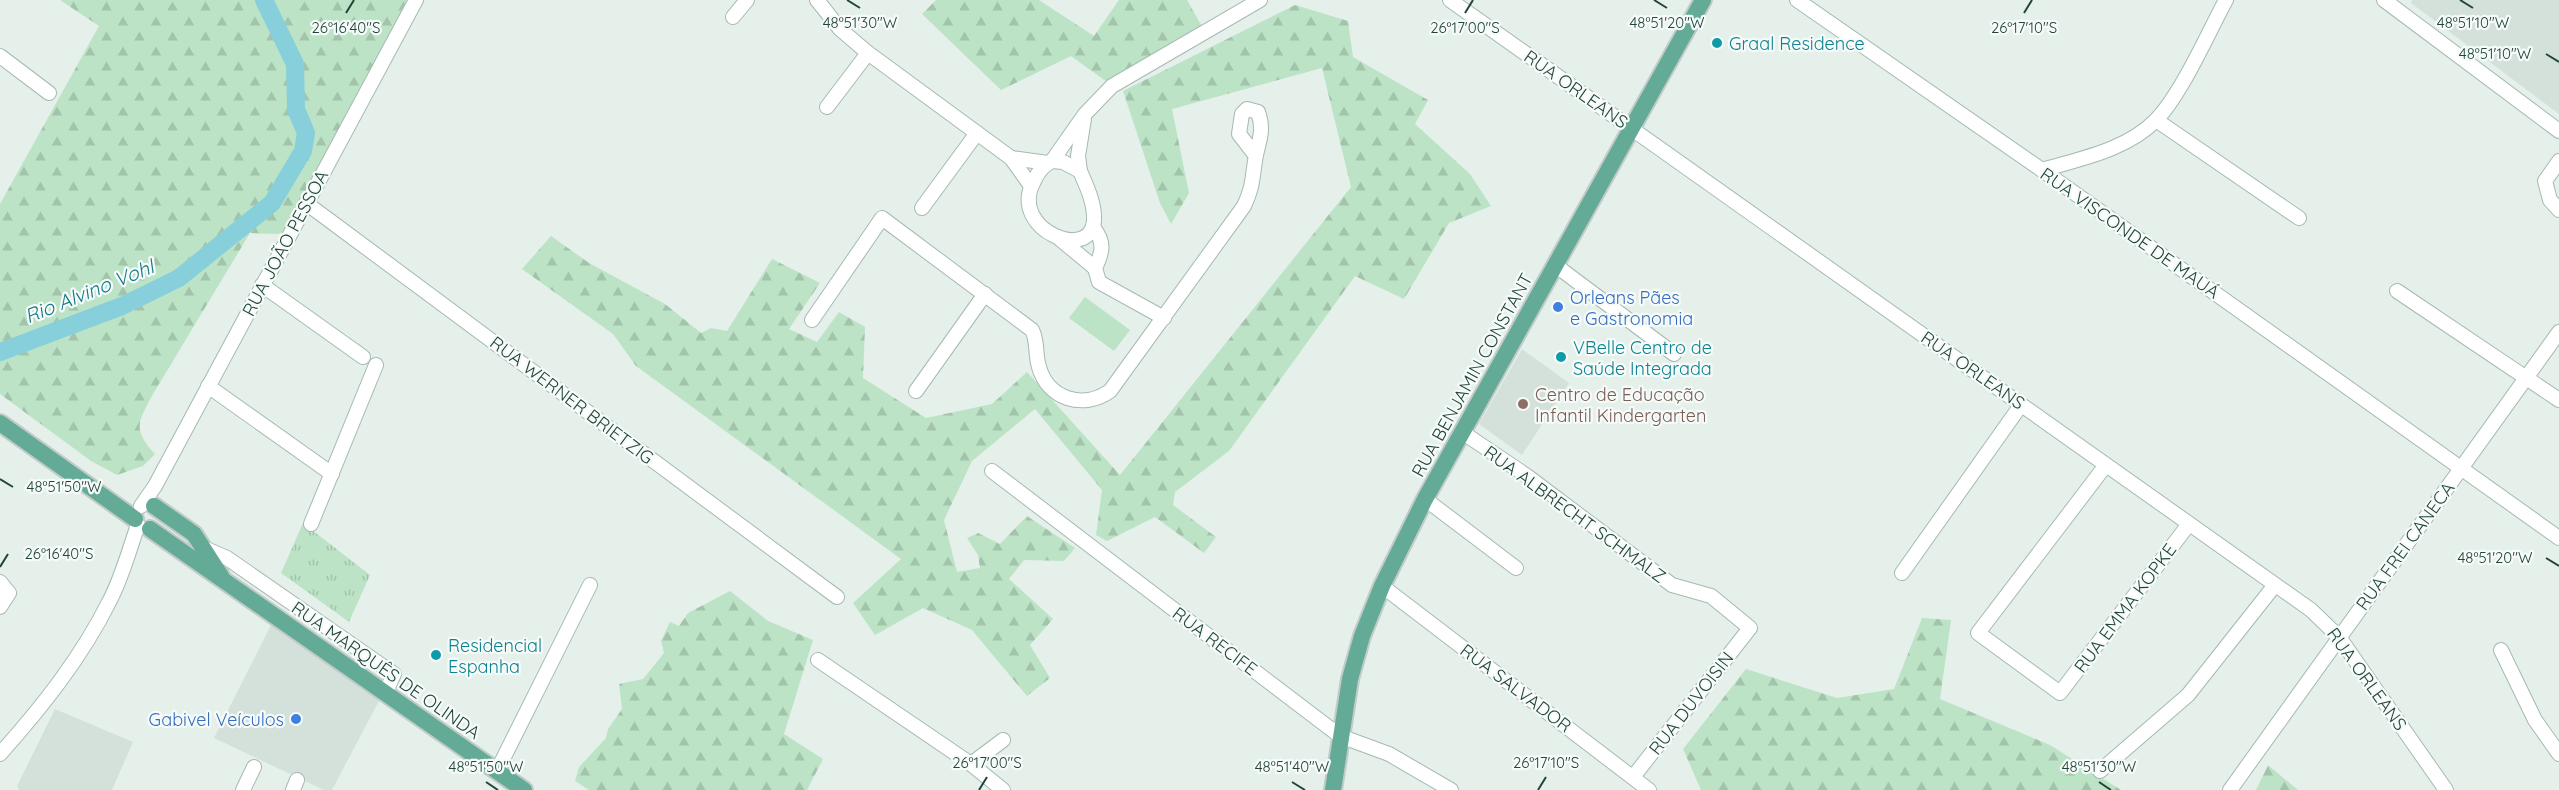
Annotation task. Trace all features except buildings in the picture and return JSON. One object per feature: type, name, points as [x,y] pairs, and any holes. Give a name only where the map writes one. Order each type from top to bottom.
[{"type":"main road","name":"RUA BENJAMIN CONSTANT","points":[[1334,790],[1340,736],[1356,655],[1382,586],[1425,499],[1703,0]]},
{"type":"main road","name":"RUA MARQUÊS DE OLINDA","points":[[0,423],[114,504],[144,517],[187,528],[204,548],[225,582]]},
{"type":"main road","name":"RUA MARQUÊS DE OLINDA","points":[[144,517],[182,552],[524,790]]},
{"type":"main road","points":[[182,552],[204,548]]},
{"type":"street","name":"RUA JOÃO PESSOA","points":[[0,754],[57,686],[110,601],[154,486],[416,0]]},
{"type":"street","points":[[733,17],[747,0]]},
{"type":"street","points":[[1164,318],[1105,288],[1099,282],[1095,268],[1034,219],[1028,204],[1031,186],[1085,114],[1112,86],[1260,0]]},
{"type":"street","name":"RUA ORLEANS","points":[[1450,0],[2311,610],[2339,637],[2446,790]]},
{"type":"street","name":"RUA VISCONDE DE MAUÁ","points":[[1797,0],[2042,170],[2559,538]]},
{"type":"street","points":[[1814,12],[1822,0]]},
{"type":"street","points":[[2042,170],[2111,148],[2140,133],[2156,120],[2169,103],[2226,0]]},
{"type":"street","points":[[2384,0],[2559,131]]},
{"type":"street","points":[[818,1],[840,29],[868,53],[1011,158],[1031,186]]},
{"type":"street","points":[[827,107],[868,53]]},
{"type":"street","points":[[0,56],[49,93]]},
{"type":"street","points":[[1085,114],[1078,156],[1080,171],[1090,194],[1094,227],[1103,244],[1101,256],[1095,268]]},
{"type":"street","points":[[2156,120],[2299,218]]},
{"type":"street","points":[[812,320],[882,218],[1032,330],[1042,375],[1060,394],[1074,401],[1087,402],[1110,391],[1244,206],[1255,178],[1256,156],[1262,138],[1262,123],[1239,134],[1256,156]]},
{"type":"street","points":[[922,208],[977,133]]},
{"type":"street","points":[[1011,158],[1063,162],[1080,171]]},
{"type":"street","points":[[2559,161],[2549,172],[2546,191],[2559,210]]},
{"type":"street","name":"RUA WERNER BRIETZIG","points":[[306,203],[837,597]]},
{"type":"street","points":[[1060,239],[1074,241],[1086,237],[1094,227]]},
{"type":"street","points":[[1556,265],[1674,354]]},
{"type":"street","points":[[262,285],[363,357]]},
{"type":"street","points":[[2397,291],[2559,400]]},
{"type":"street","points":[[916,391],[985,294]]},
{"type":"street","name":"RUA FREI CANECA","points":[[2230,790],[2559,332]]},
{"type":"street","points":[[311,524],[376,365]]},
{"type":"street","points":[[208,386],[332,474]]},
{"type":"street","points":[[1902,573],[2021,405]]},
{"type":"street","name":"RUA ALBRECHT SCHMALZ","points":[[1462,432],[1527,476],[1672,585],[1711,596],[1749,628]]},
{"type":"street","name":"RUA EMMA KOPKE","points":[[2106,465],[1978,633],[2060,693],[2189,524]]},
{"type":"street","name":"RUA RECIFE","points":[[992,471],[1340,736],[1389,754],[1451,790]]},
{"type":"street","points":[[1425,499],[1516,568]]},
{"type":"street","points":[[204,548],[227,558],[393,674],[386,694]]},
{"type":"street","points":[[0,582],[9,593],[0,608]]},
{"type":"street","points":[[2194,673],[2272,582]]},
{"type":"street","points":[[2100,771],[2187,695],[2272,582]]},
{"type":"street","points":[[497,771],[590,585]]},
{"type":"street","name":"RUA SALVADOR","points":[[1382,586],[1649,790]]},
{"type":"street","name":"RUA DUVOISIN","points":[[1633,777],[1749,628]]},
{"type":"street","points":[[2501,650],[2535,720],[2559,754]]},
{"type":"street","points":[[818,660],[971,764],[1003,790]]},
{"type":"street","points":[[971,764],[1003,740]]},
{"type":"street","points":[[243,790],[254,767]]},
{"type":"shaded area","points":[[2412,0],[2559,0],[2559,114],[2411,3]]},
{"type":"shaded area","name":"Centro de Educação Infantil Kindergarten","points":[[1522,349],[1569,383],[1522,455],[1479,424]]},
{"type":"shaded area","name":"Gabivel Veículos","points":[[272,623],[379,701],[332,790],[324,790],[214,738]]},
{"type":"shaded area","points":[[55,709],[133,742],[112,790],[19,790],[17,786]]},
{"type":"green space","points":[[60,0],[407,0],[287,231],[277,234],[250,233],[153,394],[141,419],[140,431],[155,454],[143,466],[117,475],[91,461],[0,394],[0,204],[99,26]]},
{"type":"green space","points":[[936,0],[1039,0],[1094,36],[1119,0],[1187,0],[1204,30],[1107,82],[1071,56],[1001,90],[922,14]]},
{"type":"green space","points":[[1295,5],[1348,21],[1353,57],[1428,100],[1415,124],[1470,174],[1491,206],[1449,223],[1404,299],[1355,276],[1229,451],[1175,492],[1173,505],[1216,537],[1204,553],[1155,517],[1107,541],[1096,535],[1102,490],[1035,409],[972,461],[944,520],[957,572],[980,568],[978,555],[967,538],[978,533],[1000,544],[1027,516],[1075,548],[1064,561],[1024,560],[1009,579],[1053,619],[1030,645],[1050,678],[1027,696],[972,630],[923,608],[875,635],[853,603],[901,559],[636,366],[613,334],[522,269],[551,236],[589,263],[665,304],[701,333],[711,328],[727,331],[772,259],[820,283],[789,329],[817,342],[839,312],[865,327],[863,378],[926,418],[992,404],[1027,372],[1120,475],[1351,187],[1322,68],[1172,109],[1189,193],[1171,224],[1160,203],[1123,91]]},
{"type":"green space","points":[[1085,297],[1130,330],[1114,351],[1069,318]]},
{"type":"green space","points":[[303,523],[370,575],[349,622],[281,573]]},
{"type":"green space","points":[[730,591],[768,621],[813,640],[784,734],[823,759],[807,790],[589,790],[575,781],[579,767],[606,738],[608,729],[622,709],[619,684],[643,679],[664,653],[661,641],[670,622],[679,626],[688,613]]},
{"type":"green space","points":[[1922,618],[1951,620],[1940,699],[2050,745],[2121,790],[1701,790],[1683,749],[1746,669],[1837,698],[1894,689]]},
{"type":"green space","points":[[2268,765],[2298,790],[2256,790]]},
{"type":"waterway","name":"Rio Alvino Vohl","points":[[0,352],[122,306],[179,278],[272,203],[303,151],[306,133],[296,109],[295,64],[264,0]]},
{"type":"place","name":"Graal Residence","points":[[1717,43]]},
{"type":"place","name":"Orleans Pães e Gastronomia","points":[[1558,307]]},
{"type":"place","name":"VBelle Centro de Saúde Integrada","points":[[1561,357]]},
{"type":"place","name":"Centro de Educação Infantil Kindergarten","points":[[1523,404]]},
{"type":"place","name":"Residencial Espanha","points":[[436,655]]},
{"type":"place","name":"Gabivel Veículos","points":[[296,719]]}]
